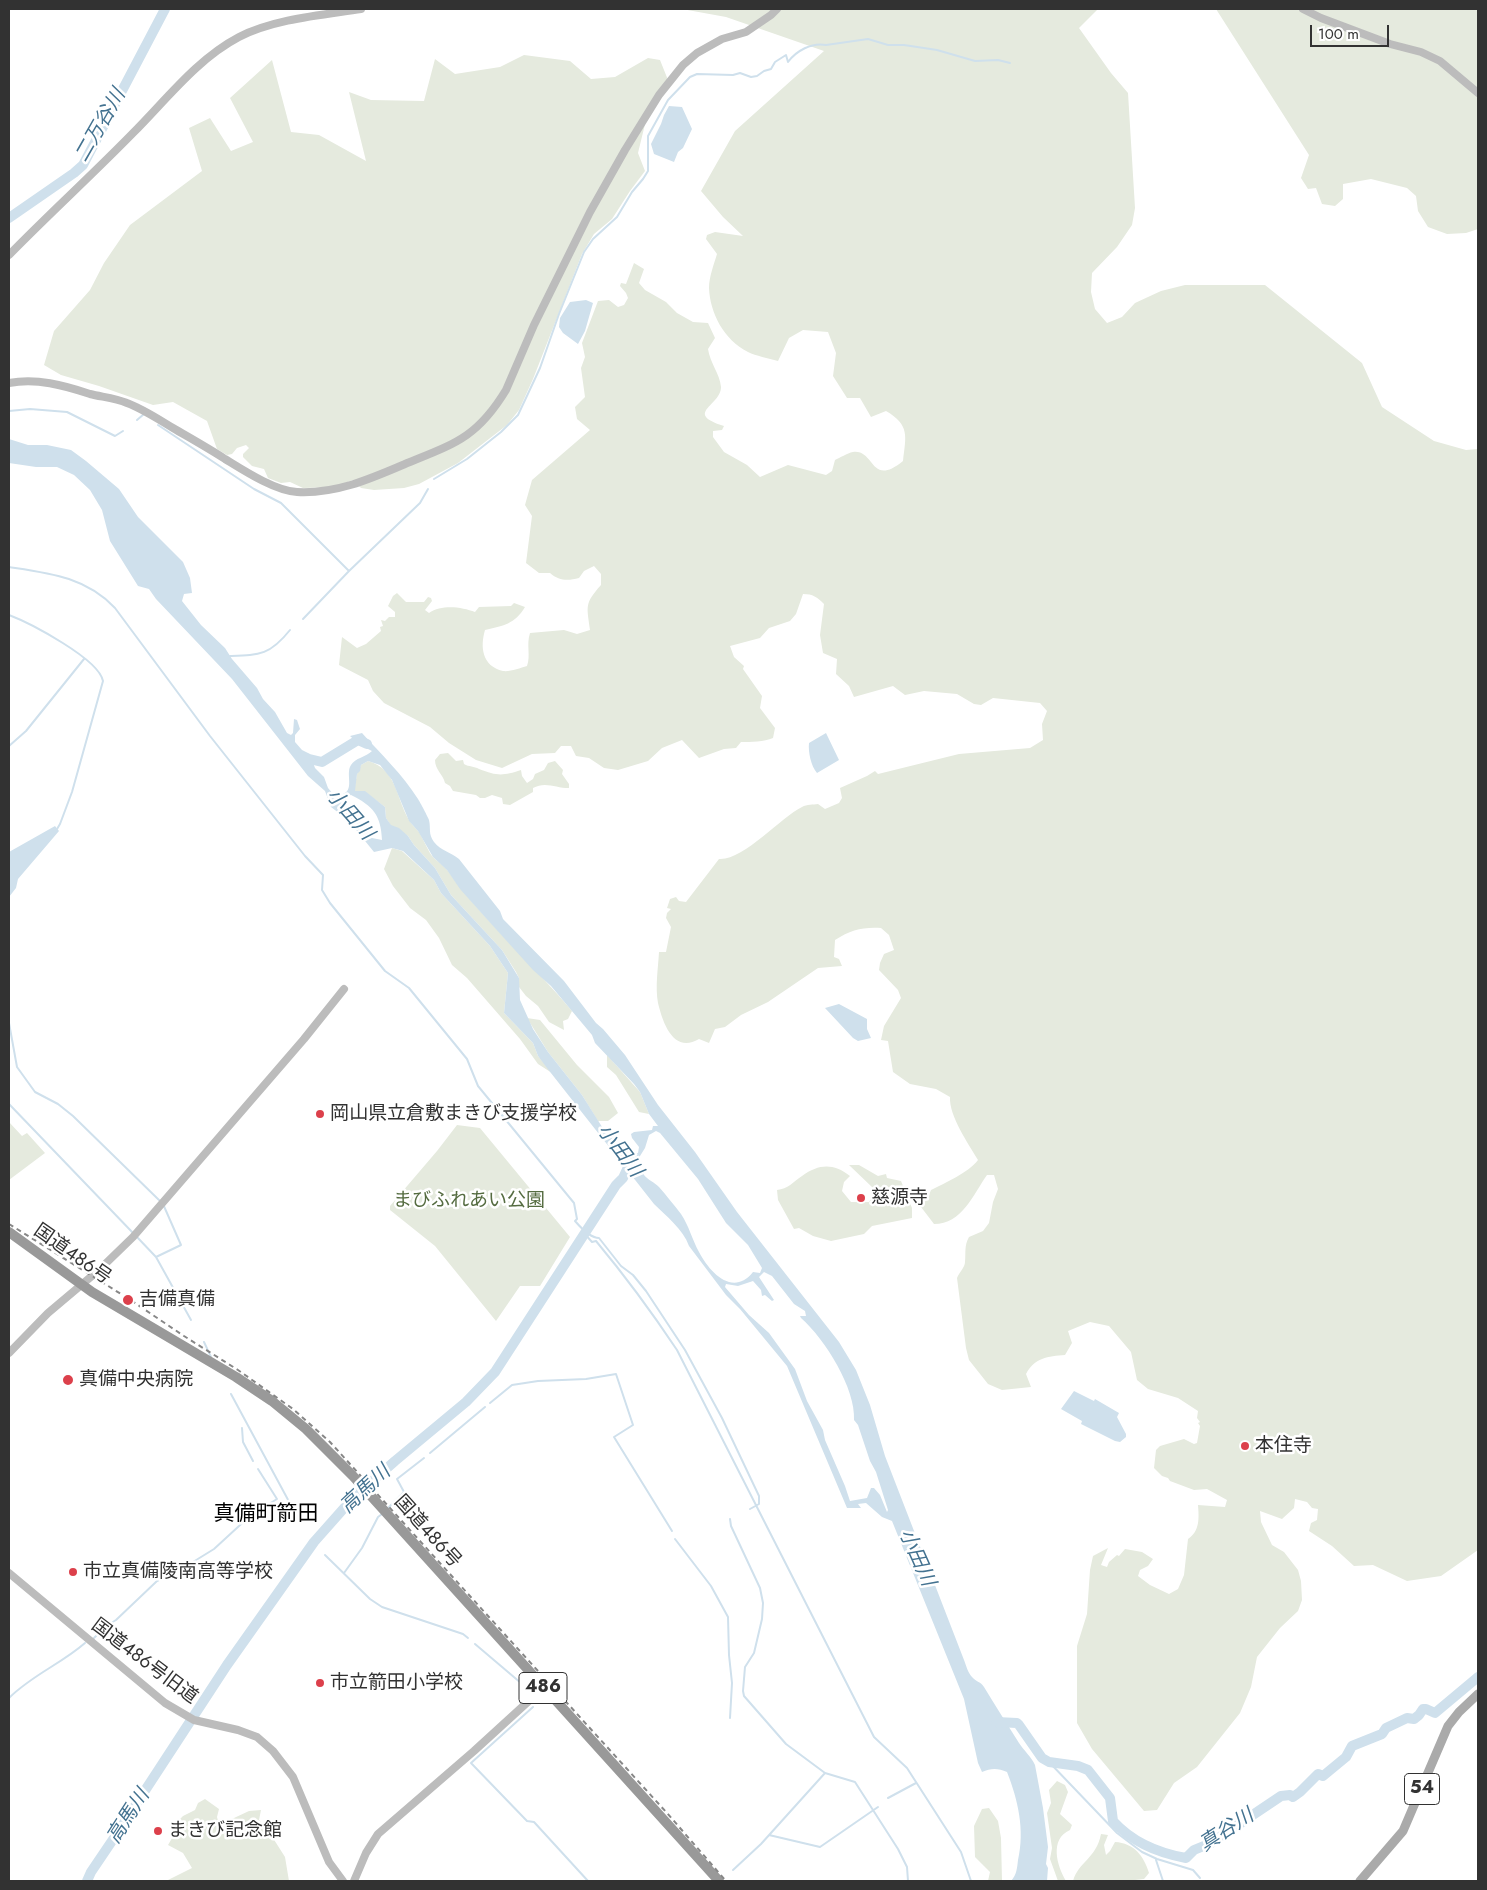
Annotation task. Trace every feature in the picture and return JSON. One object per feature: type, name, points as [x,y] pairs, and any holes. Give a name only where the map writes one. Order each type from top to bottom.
[{"type":"highway","name":"国道486号","points":[[9,1232],[81,1284],[236,1377],[296,1420],[337,1459],[429,1559],[543,1688],[719,1881]]},
{"type":"main road","name":"54","points":[[1360,1881],[1403,1832],[1448,1726],[1459,1712],[1478,1694]]},
{"type":"street","points":[[9,256],[199,66],[224,47],[254,31],[332,11],[361,9]]},
{"type":"street","points":[[9,383],[39,381],[70,387],[127,403],[149,413],[236,466],[294,492],[331,491],[368,479],[458,441],[482,423],[506,390],[548,295],[590,212],[643,120],[683,65],[698,53],[722,40],[746,32],[777,9]]},
{"type":"street","points":[[1303,9],[1321,18],[1390,44],[1421,52],[1440,62],[1478,93]]},
{"type":"street","points":[[9,1353],[37,1323],[99,1270],[135,1235],[304,1039],[343,992],[344,988]]},
{"type":"street","name":"国道486号旧道","points":[[9,1573],[165,1703],[192,1720],[257,1737],[274,1751],[298,1785],[329,1862],[344,1881]]},
{"type":"street","points":[[354,1881],[366,1853],[378,1834],[543,1688]]},
{"type":"green space","points":[[682,9],[1098,9],[1079,28],[1111,73],[1128,93],[1135,208],[1132,225],[1117,247],[1092,273],[1091,292],[1095,309],[1107,323],[1122,317],[1135,303],[1161,291],[1185,285],[1265,285],[1362,363],[1382,407],[1434,441],[1466,450],[1478,449],[1478,1550],[1441,1576],[1407,1581],[1373,1565],[1354,1566],[1332,1546],[1309,1531],[1311,1523],[1317,1520],[1318,1509],[1312,1508],[1307,1502],[1295,1499],[1294,1508],[1282,1519],[1260,1511],[1261,1522],[1272,1545],[1284,1552],[1298,1570],[1301,1581],[1302,1600],[1298,1611],[1280,1628],[1257,1657],[1251,1687],[1240,1713],[1197,1767],[1174,1783],[1157,1810],[1144,1811],[1092,1749],[1077,1723],[1077,1646],[1087,1614],[1090,1570],[1093,1556],[1108,1548],[1101,1565],[1107,1567],[1109,1562],[1117,1555],[1119,1556],[1125,1549],[1142,1552],[1153,1559],[1148,1566],[1140,1570],[1138,1576],[1150,1585],[1169,1594],[1178,1589],[1184,1575],[1188,1539],[1195,1532],[1198,1524],[1198,1505],[1225,1507],[1227,1500],[1207,1489],[1194,1490],[1170,1481],[1154,1468],[1156,1450],[1160,1446],[1184,1439],[1194,1444],[1197,1443],[1200,1426],[1197,1418],[1198,1411],[1178,1398],[1148,1389],[1137,1380],[1131,1352],[1109,1326],[1090,1322],[1068,1331],[1072,1343],[1065,1355],[1042,1359],[1033,1364],[1029,1369],[1026,1374],[1031,1387],[1002,1390],[988,1384],[969,1360],[957,1278],[965,1264],[967,1240],[969,1237],[983,1231],[989,1223],[993,1202],[998,1189],[994,1175],[987,1175],[966,1207],[959,1214],[944,1223],[934,1224],[921,1207],[920,1197],[925,1201],[927,1200],[931,1190],[962,1173],[978,1160],[956,1121],[950,1097],[936,1089],[910,1084],[893,1072],[888,1041],[881,1040],[884,1026],[901,998],[898,990],[879,970],[884,954],[894,950],[889,935],[881,928],[857,930],[835,940],[834,957],[839,959],[842,966],[818,968],[768,1002],[741,1015],[725,1027],[715,1029],[709,1043],[699,1039],[690,1043],[676,1040],[663,1020],[657,997],[659,952],[666,952],[671,927],[666,918],[667,913],[671,909],[667,908],[670,899],[676,897],[679,901],[686,902],[719,859],[729,858],[739,853],[762,838],[793,812],[804,806],[818,804],[825,809],[839,803],[842,798],[840,788],[875,771],[878,774],[959,754],[1030,748],[1043,740],[1042,724],[1047,711],[1040,703],[993,698],[981,705],[974,704],[957,694],[924,691],[905,695],[893,686],[854,697],[849,686],[836,674],[837,659],[823,653],[820,635],[824,604],[815,596],[806,594],[803,594],[796,614],[790,621],[769,628],[760,638],[730,646],[734,657],[744,666],[743,669],[762,696],[760,708],[775,728],[773,738],[762,741],[741,742],[736,748],[724,749],[699,758],[682,740],[662,748],[648,761],[618,770],[604,768],[589,758],[576,756],[571,746],[561,746],[555,753],[532,754],[502,768],[476,760],[449,743],[430,727],[384,703],[373,691],[368,680],[339,665],[342,637],[357,648],[366,644],[381,631],[380,627],[383,626],[381,620],[385,621],[389,617],[395,617],[395,612],[388,606],[393,596],[397,593],[406,602],[424,602],[428,597],[431,598],[432,601],[425,610],[429,613],[446,607],[475,612],[479,607],[511,606],[514,603],[525,607],[513,621],[485,630],[483,636],[484,655],[491,665],[503,671],[527,666],[530,633],[564,630],[577,634],[590,630],[588,606],[589,601],[601,585],[601,574],[594,566],[584,571],[579,578],[564,580],[550,573],[539,573],[526,563],[532,516],[525,505],[532,480],[590,430],[577,419],[575,407],[585,397],[581,368],[585,357],[582,343],[598,301],[609,300],[618,307],[624,305],[628,298],[620,286],[621,283],[626,284],[634,263],[644,269],[639,283],[645,290],[666,302],[677,313],[693,322],[708,323],[715,338],[708,349],[721,387],[716,399],[705,413],[706,417],[724,426],[722,430],[713,431],[713,437],[724,452],[747,465],[760,477],[788,465],[826,475],[832,471],[835,460],[853,452],[865,456],[874,466],[884,471],[903,461],[905,432],[899,421],[886,411],[871,417],[860,398],[847,398],[833,376],[836,353],[828,332],[803,330],[789,338],[778,361],[758,356],[739,347],[725,333],[715,316],[710,297],[710,279],[717,254],[706,239],[707,235],[715,232],[743,236],[723,217],[701,191],[735,131],[824,51],[726,17]]},
{"type":"green space","points":[[1216,9],[1478,9],[1478,229],[1466,233],[1447,234],[1428,227],[1418,211],[1416,196],[1407,188],[1371,179],[1343,184],[1343,199],[1335,206],[1322,204],[1316,188],[1308,189],[1301,178],[1309,155]]},
{"type":"green space","points":[[524,55],[570,61],[591,79],[615,77],[648,58],[660,60],[668,80],[647,116],[638,153],[645,171],[612,219],[594,234],[582,254],[519,410],[507,425],[458,463],[419,484],[404,488],[374,490],[361,488],[353,480],[334,487],[303,488],[290,482],[281,483],[268,478],[264,469],[252,466],[243,457],[243,454],[249,448],[246,445],[237,448],[232,454],[227,455],[217,449],[207,421],[173,402],[153,405],[61,375],[44,365],[54,331],[90,290],[104,263],[130,225],[202,171],[189,128],[210,118],[231,151],[253,142],[230,98],[272,60],[291,132],[319,135],[366,161],[349,92],[371,100],[424,101],[435,59],[455,74],[500,67]]},
{"type":"green space","points":[[448,753],[456,761],[463,760],[466,765],[491,773],[505,774],[521,770],[522,776],[527,783],[533,779],[535,774],[544,770],[548,763],[555,761],[563,770],[562,774],[569,784],[569,788],[546,785],[537,786],[533,788],[533,792],[510,805],[503,804],[502,798],[492,795],[480,798],[476,795],[453,791],[445,783],[435,763],[440,754]]},
{"type":"green space","points":[[368,761],[385,770],[390,777],[409,820],[419,832],[432,855],[446,869],[477,908],[572,1011],[568,1019],[563,1021],[564,1030],[549,1022],[538,1006],[526,996],[519,987],[519,978],[516,972],[502,950],[451,895],[435,868],[408,836],[391,826],[386,818],[385,807],[365,792],[354,791],[357,774],[361,765]]},
{"type":"green space","points":[[392,848],[402,851],[434,880],[441,893],[490,946],[508,973],[504,1013],[533,1043],[538,1056],[552,1073],[538,1064],[520,1039],[467,978],[452,965],[439,938],[426,920],[410,908],[393,886],[384,869]]},
{"type":"green space","points":[[527,1018],[540,1020],[577,1065],[609,1097],[618,1113],[608,1121],[598,1121],[582,1095],[548,1052]]},
{"type":"green space","points":[[607,1055],[640,1092],[649,1114],[639,1112],[616,1075],[607,1067]]},
{"type":"green space","points":[[9,1122],[22,1136],[27,1133],[45,1153],[9,1180]]},
{"type":"green space","name":"まびふれあい公園","points":[[457,1125],[480,1128],[570,1237],[540,1286],[520,1286],[496,1321],[435,1246],[390,1210],[390,1206]]},
{"type":"green space","points":[[849,1165],[859,1165],[878,1176],[886,1174],[887,1178],[901,1181],[912,1208],[912,1218],[872,1226],[864,1234],[831,1241],[813,1236],[799,1228],[794,1229],[778,1200],[777,1190],[787,1187],[814,1169],[832,1167],[844,1172],[850,1176],[844,1182],[842,1191],[851,1202],[869,1202],[874,1195],[873,1188]]},
{"type":"green space","points":[[1057,1781],[1065,1785],[1068,1792],[1060,1814],[1072,1825],[1070,1830],[1063,1834],[1057,1846],[1058,1861],[1066,1881],[1058,1881],[1050,1859],[1052,1848],[1047,1813],[1051,1803],[1049,1790]]},
{"type":"green space","points":[[205,1799],[219,1809],[217,1817],[219,1825],[249,1811],[261,1810],[259,1820],[266,1827],[285,1857],[289,1881],[162,1881],[192,1868],[183,1853],[168,1845],[175,1833],[174,1825],[183,1816],[195,1810],[198,1803]]},
{"type":"green space","points":[[989,1808],[998,1821],[1001,1838],[1002,1881],[988,1881],[990,1872],[975,1857],[974,1826],[982,1809]]},
{"type":"green space","points":[[1101,1834],[1108,1835],[1104,1845],[1106,1855],[1115,1842],[1128,1845],[1141,1856],[1149,1873],[1144,1879],[1134,1881],[1073,1881],[1079,1869],[1092,1855]]},
{"type":"water","points":[[669,106],[682,107],[692,129],[674,162],[654,154],[651,144]]},
{"type":"water","points":[[586,300],[593,303],[585,331],[578,344],[563,333],[559,327],[560,318],[570,302]]},
{"type":"water","name":"小田川","points":[[9,439],[28,445],[47,445],[71,450],[119,489],[138,517],[183,562],[190,578],[192,593],[184,594],[182,601],[201,625],[225,648],[257,688],[263,699],[275,712],[287,733],[291,735],[293,733],[294,719],[297,720],[300,729],[295,735],[295,742],[302,750],[310,754],[315,768],[324,777],[328,788],[334,795],[342,794],[349,789],[349,769],[351,765],[372,751],[360,745],[350,736],[362,733],[399,773],[418,799],[429,820],[430,834],[434,842],[459,859],[500,911],[503,919],[564,981],[596,1023],[625,1055],[658,1105],[695,1152],[737,1212],[839,1342],[856,1370],[870,1405],[885,1456],[968,1671],[984,1687],[1035,1765],[1048,1847],[1047,1881],[1011,1881],[1016,1871],[1021,1838],[1017,1804],[1011,1783],[1007,1772],[994,1769],[982,1772],[978,1763],[964,1699],[892,1521],[882,1517],[866,1503],[858,1504],[861,1508],[847,1508],[787,1366],[726,1295],[689,1246],[678,1228],[654,1204],[547,1068],[538,1056],[533,1043],[504,1013],[508,973],[490,946],[441,893],[434,880],[403,851],[392,848],[374,852],[348,820],[331,807],[325,791],[308,776],[232,679],[156,599],[149,589],[138,586],[110,541],[102,510],[90,490],[74,475],[57,467],[36,467],[9,463]],"holes":[[[368,761],[380,765],[392,780],[409,821],[418,831],[433,857],[447,870],[460,889],[533,970],[551,986],[592,1035],[595,1043],[640,1092],[649,1114],[658,1126],[653,1126],[652,1130],[631,1134],[639,1147],[638,1153],[630,1154],[617,1143],[618,1140],[604,1130],[582,1095],[548,1052],[533,1029],[520,1000],[519,978],[502,950],[451,895],[435,868],[408,836],[399,828],[391,825],[386,818],[385,807],[365,791],[355,791],[357,774],[360,771],[361,765]],[[351,795],[370,807],[378,818],[382,840],[372,838],[359,819],[342,803],[344,798]],[[656,1131],[660,1133],[698,1179],[726,1223],[748,1245],[762,1268],[760,1273],[753,1272],[745,1279],[738,1282],[730,1282],[709,1268],[699,1252],[681,1214],[659,1187],[643,1173],[640,1156],[649,1135]],[[764,1272],[772,1276],[794,1304],[805,1311],[806,1316],[800,1316],[801,1318],[820,1338],[837,1365],[850,1394],[854,1420],[858,1425],[870,1461],[876,1472],[887,1512],[880,1495],[874,1488],[871,1488],[867,1498],[850,1501],[825,1440],[823,1430],[807,1401],[795,1369],[769,1333],[749,1315],[725,1287],[726,1284],[738,1286],[753,1281],[761,1290],[762,1296],[765,1295],[772,1301],[774,1300],[759,1277]]]},
{"type":"water","points":[[826,733],[839,760],[817,773],[810,759],[809,743]]},
{"type":"water","points":[[55,826],[59,831],[18,879],[16,888],[9,897],[9,852]]},
{"type":"water","points":[[839,1004],[867,1019],[867,1029],[871,1038],[858,1041],[853,1038],[825,1008]]},
{"type":"water","points":[[1074,1391],[1094,1401],[1095,1399],[1119,1413],[1117,1417],[1126,1437],[1120,1442],[1115,1441],[1081,1424],[1082,1421],[1061,1409]]},
{"type":"waterway","name":"二万谷川","points":[[9,218],[83,165],[165,9]]},
{"type":"waterway","points":[[434,479],[467,459],[501,432],[518,415],[540,368],[584,252],[593,239],[617,217],[632,192],[648,171],[648,136],[668,100],[690,77],[697,74],[733,75],[740,73],[751,77],[757,76],[771,69],[775,62],[786,55],[788,62],[795,54],[810,46],[868,39],[888,45],[904,45],[937,50],[975,61],[998,60],[1010,63]]},
{"type":"waterway","points":[[9,411],[30,409],[67,412],[115,436],[123,431]]},
{"type":"waterway","points":[[137,420],[144,414]]},
{"type":"waterway","points":[[158,425],[254,489],[281,503],[349,571]]},
{"type":"waterway","points":[[303,619],[349,571],[420,503],[428,489]]},
{"type":"waterway","points":[[9,567],[52,574],[79,583],[92,589],[115,608],[210,736],[305,856],[323,875],[322,890],[330,903],[385,971],[409,988],[467,1059],[478,1086],[574,1203],[577,1219],[575,1221],[589,1234],[599,1238],[621,1266],[633,1275],[646,1291],[685,1350],[722,1418],[759,1496],[759,1504],[750,1509]]},
{"type":"waterway","points":[[9,615],[47,634],[77,653],[99,672],[103,681],[72,792],[57,829]]},
{"type":"waterway","points":[[230,656],[264,652],[276,644],[290,630]]},
{"type":"waterway","points":[[9,746],[26,731],[84,659]]},
{"type":"waterway","points":[[301,757],[322,762],[358,740],[367,744]]},
{"type":"waterway","points":[[9,1023],[17,1067],[35,1092],[58,1104],[73,1116],[160,1201]]},
{"type":"waterway","points":[[9,1104],[134,1234]]},
{"type":"waterway","name":"高馬川","points":[[87,1881],[91,1872],[227,1665],[314,1542],[353,1498],[466,1402],[495,1372],[616,1185],[623,1178],[629,1165]]},
{"type":"waterway","points":[[156,1257],[181,1245],[163,1204]]},
{"type":"waterway","points":[[584,1233],[592,1242],[596,1241],[618,1268],[677,1350],[874,1737],[907,1768],[961,1852],[971,1881]]},
{"type":"waterway","points":[[137,1237],[156,1257],[191,1320]]},
{"type":"waterway","points":[[204,1342],[211,1357]]},
{"type":"waterway","points":[[490,1403],[512,1385],[538,1381],[586,1379],[616,1374],[633,1425],[614,1437],[672,1531]]},
{"type":"waterway","points":[[231,1394],[300,1522]]},
{"type":"waterway","points":[[430,1453],[485,1407]]},
{"type":"waterway","points":[[242,1428],[243,1442],[253,1461]]},
{"type":"waterway","points":[[387,1509],[404,1492],[397,1479],[424,1458]]},
{"type":"waterway","points":[[93,1639],[157,1581],[180,1570],[214,1549],[251,1515],[277,1499],[258,1469]]},
{"type":"waterway","points":[[344,1573],[362,1548],[378,1517],[382,1514]]},
{"type":"waterway","points":[[730,1519],[731,1526],[760,1588],[763,1603],[762,1619],[754,1653],[745,1667],[744,1696],[786,1744],[825,1773],[761,1844],[733,1870]]},
{"type":"waterway","points":[[675,1539],[711,1586],[728,1617],[732,1683],[730,1718]]},
{"type":"waterway","name":"高馬川","points":[[312,1540],[315,1543]]},
{"type":"waterway","points":[[325,1555],[370,1599],[382,1607],[463,1634],[468,1638]]},
{"type":"waterway","points":[[9,1698],[27,1683],[85,1643]]},
{"type":"waterway","points":[[475,1644],[528,1689]]},
{"type":"waterway","name":"真谷川","points":[[996,1722],[1017,1723],[1042,1758],[1049,1762],[1078,1766],[1088,1770],[1110,1798],[1113,1821],[1128,1835],[1156,1850],[1186,1858],[1194,1850],[1211,1843],[1281,1796],[1290,1795],[1293,1797],[1318,1774],[1323,1776],[1346,1757],[1352,1746],[1382,1734],[1386,1728],[1407,1718],[1414,1719],[1423,1709],[1435,1713],[1478,1677]]},
{"type":"waterway","points":[[533,1707],[471,1763],[527,1821],[534,1822],[588,1881]]},
{"type":"waterway","points":[[1049,1762],[1117,1833],[1142,1852],[1157,1859],[1193,1870],[1200,1878]]},
{"type":"waterway","points":[[825,1773],[855,1782],[898,1849],[907,1867],[908,1881]]},
{"type":"waterway","points":[[888,1798],[916,1783]]},
{"type":"waterway","points":[[769,1835],[820,1847],[878,1807]]},
{"type":"waterway","points":[[1156,1860],[1163,1881]]},
{"type":"railway","points":[[9,1224],[238,1370],[293,1409],[330,1442],[667,1813],[726,1881]]},
{"type":"place","name":"岡山県立倉敷まきび支援学校","points":[[320,1114]]},
{"type":"place","name":"慈源寺","points":[[861,1198]]},
{"type":"place","name":"吉備真備","points":[[128,1300]]},
{"type":"place","name":"真備中央病院","points":[[68,1380]]},
{"type":"place","name":"本住寺","points":[[1245,1446]]},
{"type":"place","name":"市立真備陵南高等学校","points":[[73,1572]]},
{"type":"place","name":"市立箭田小学校","points":[[320,1683]]},
{"type":"place","name":"まきび記念館","points":[[158,1831]]},
{"type":"district","name":"真備町箭田","points":[[266,1515]]}]
